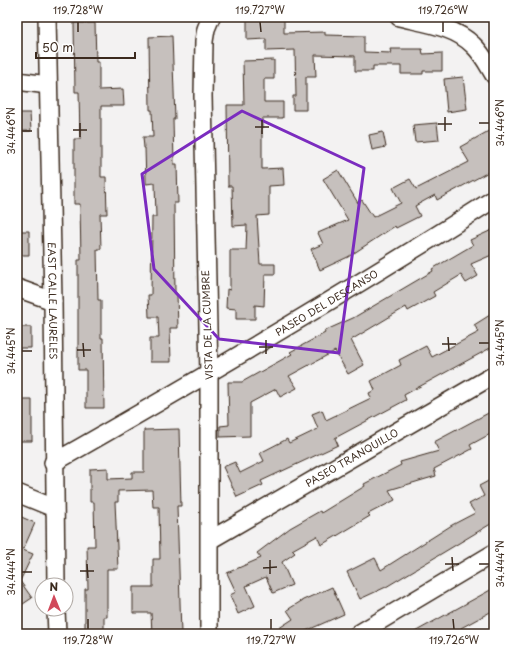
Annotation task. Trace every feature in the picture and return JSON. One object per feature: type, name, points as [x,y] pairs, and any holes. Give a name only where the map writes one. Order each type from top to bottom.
[{"type":"street","name":"EAST CALLE LAURELES","points":[[47,17],[53,301],[53,463],[56,577]]},
{"type":"street","name":"VISTA DE LA CUMBRE","points":[[209,634],[210,540],[203,96],[204,41],[206,29],[211,17]]},
{"type":"street","points":[[399,17],[444,28],[463,36],[482,56],[494,75]]},
{"type":"street","points":[[17,81],[48,85]]},
{"type":"street","name":"PASEO DEL DESCANSO","points":[[53,463],[208,375],[379,272],[494,199]]},
{"type":"street","points":[[17,288],[53,301]]},
{"type":"street","name":"PASEO TRANQUILLO","points":[[210,540],[494,375]]},
{"type":"street","points":[[17,493],[54,508]]},
{"type":"street","points":[[358,634],[494,553]]},
{"type":"street","points":[[56,617],[57,634]]},
{"type":"highlighted area","points":[[242,111],[364,168],[339,353],[219,339],[154,269],[142,174]]},
{"type":"building","points":[[247,19],[284,19],[284,33],[325,32],[325,35],[364,36],[364,52],[391,53],[390,49],[422,49],[423,54],[442,53],[442,71],[423,71],[423,74],[401,74],[401,66],[373,66],[373,71],[355,71],[355,56],[315,55],[316,77],[306,77],[306,110],[293,110],[293,96],[296,96],[295,50],[266,51],[266,39],[247,40]]},
{"type":"building","points":[[74,23],[95,23],[96,62],[99,62],[99,90],[123,89],[124,106],[101,106],[101,177],[106,177],[107,214],[100,214],[101,249],[97,249],[98,300],[101,300],[101,338],[103,338],[104,408],[86,408],[86,370],[78,370],[78,260],[81,260],[80,204],[74,204],[74,139],[80,139],[79,92],[75,92]]},
{"type":"building","points":[[172,36],[175,119],[173,119],[174,164],[177,164],[178,203],[174,203],[175,294],[177,294],[178,328],[170,328],[171,362],[150,362],[150,338],[159,338],[158,317],[149,317],[148,295],[151,295],[152,217],[156,217],[155,183],[146,184],[145,148],[143,137],[153,137],[152,110],[150,110],[149,37]]},
{"type":"building","points":[[274,60],[274,79],[264,79],[264,102],[283,102],[283,118],[262,118],[262,169],[283,168],[284,185],[269,186],[269,215],[257,216],[260,264],[275,264],[275,274],[265,274],[264,306],[255,305],[255,319],[236,319],[236,309],[226,308],[227,289],[230,290],[230,250],[246,250],[247,225],[233,226],[232,186],[228,186],[227,105],[244,105],[243,61]]},
{"type":"building","points":[[463,77],[467,109],[447,112],[444,79]]},
{"type":"building","points":[[17,113],[30,113],[31,131],[17,131]]},
{"type":"building","points":[[437,123],[439,140],[415,142],[413,125]]},
{"type":"building","points":[[494,128],[494,169],[437,200],[435,195],[415,206],[420,216],[396,228],[395,226],[348,257],[320,270],[311,249],[323,244],[318,233],[348,220],[323,179],[338,170],[358,203],[362,200],[373,217],[401,203],[393,188],[410,179],[416,189],[469,162],[460,147]]},
{"type":"building","points":[[383,132],[386,147],[372,150],[369,135]]},
{"type":"building","points":[[494,229],[494,254],[471,264],[478,276],[466,283],[461,275],[433,292],[435,296],[408,311],[406,307],[351,340],[364,365],[348,374],[335,351],[289,376],[297,388],[280,397],[276,389],[250,403],[250,436],[220,437],[220,426],[229,425],[228,382],[242,382],[292,354],[290,352],[325,333],[324,331],[353,318],[433,271],[432,269],[473,245],[470,240]]},
{"type":"building","points":[[17,231],[29,231],[29,255],[17,255]]},
{"type":"building","points":[[490,315],[494,321],[494,346],[404,395],[406,400],[335,438],[338,445],[261,481],[263,485],[237,497],[223,467],[235,462],[240,473],[264,461],[260,453],[287,439],[289,443],[318,429],[312,414],[322,410],[326,420],[371,398],[369,393],[375,390],[371,381],[401,365],[399,360],[426,346],[432,357],[479,332],[474,325]]},
{"type":"building","points":[[17,327],[31,327],[31,348],[17,348]]},
{"type":"building","points":[[17,400],[32,400],[32,441],[17,441]]},
{"type":"building","points":[[494,410],[494,432],[470,445],[472,449],[434,469],[436,476],[389,490],[395,500],[368,514],[370,516],[335,537],[321,545],[317,536],[292,550],[295,553],[282,562],[292,585],[273,593],[266,577],[246,586],[255,606],[238,614],[230,595],[236,592],[227,573],[261,558],[257,553],[290,528],[320,511],[321,513],[365,486],[364,484],[401,465],[400,462],[439,451],[434,442]]},
{"type":"building","points":[[179,429],[181,506],[177,506],[181,634],[152,634],[151,613],[133,613],[133,587],[153,587],[153,559],[160,559],[159,507],[153,507],[152,490],[118,491],[118,502],[115,502],[118,569],[107,569],[107,617],[104,617],[104,634],[85,634],[85,589],[88,589],[87,546],[95,546],[94,502],[90,502],[90,469],[108,468],[108,479],[132,478],[132,472],[144,472],[144,430]]},
{"type":"building","points":[[494,478],[494,522],[386,587],[360,599],[347,572],[375,558],[381,570],[452,525],[475,513],[469,504],[484,496],[479,486]]},
{"type":"building","points":[[17,515],[35,523],[23,550],[33,554],[20,581],[32,598],[17,608]]},
{"type":"building","points":[[332,587],[344,614],[299,634],[270,634],[293,619],[287,610],[303,600]]},
{"type":"building","points":[[494,588],[494,610],[461,628],[465,634],[411,634]]}]
